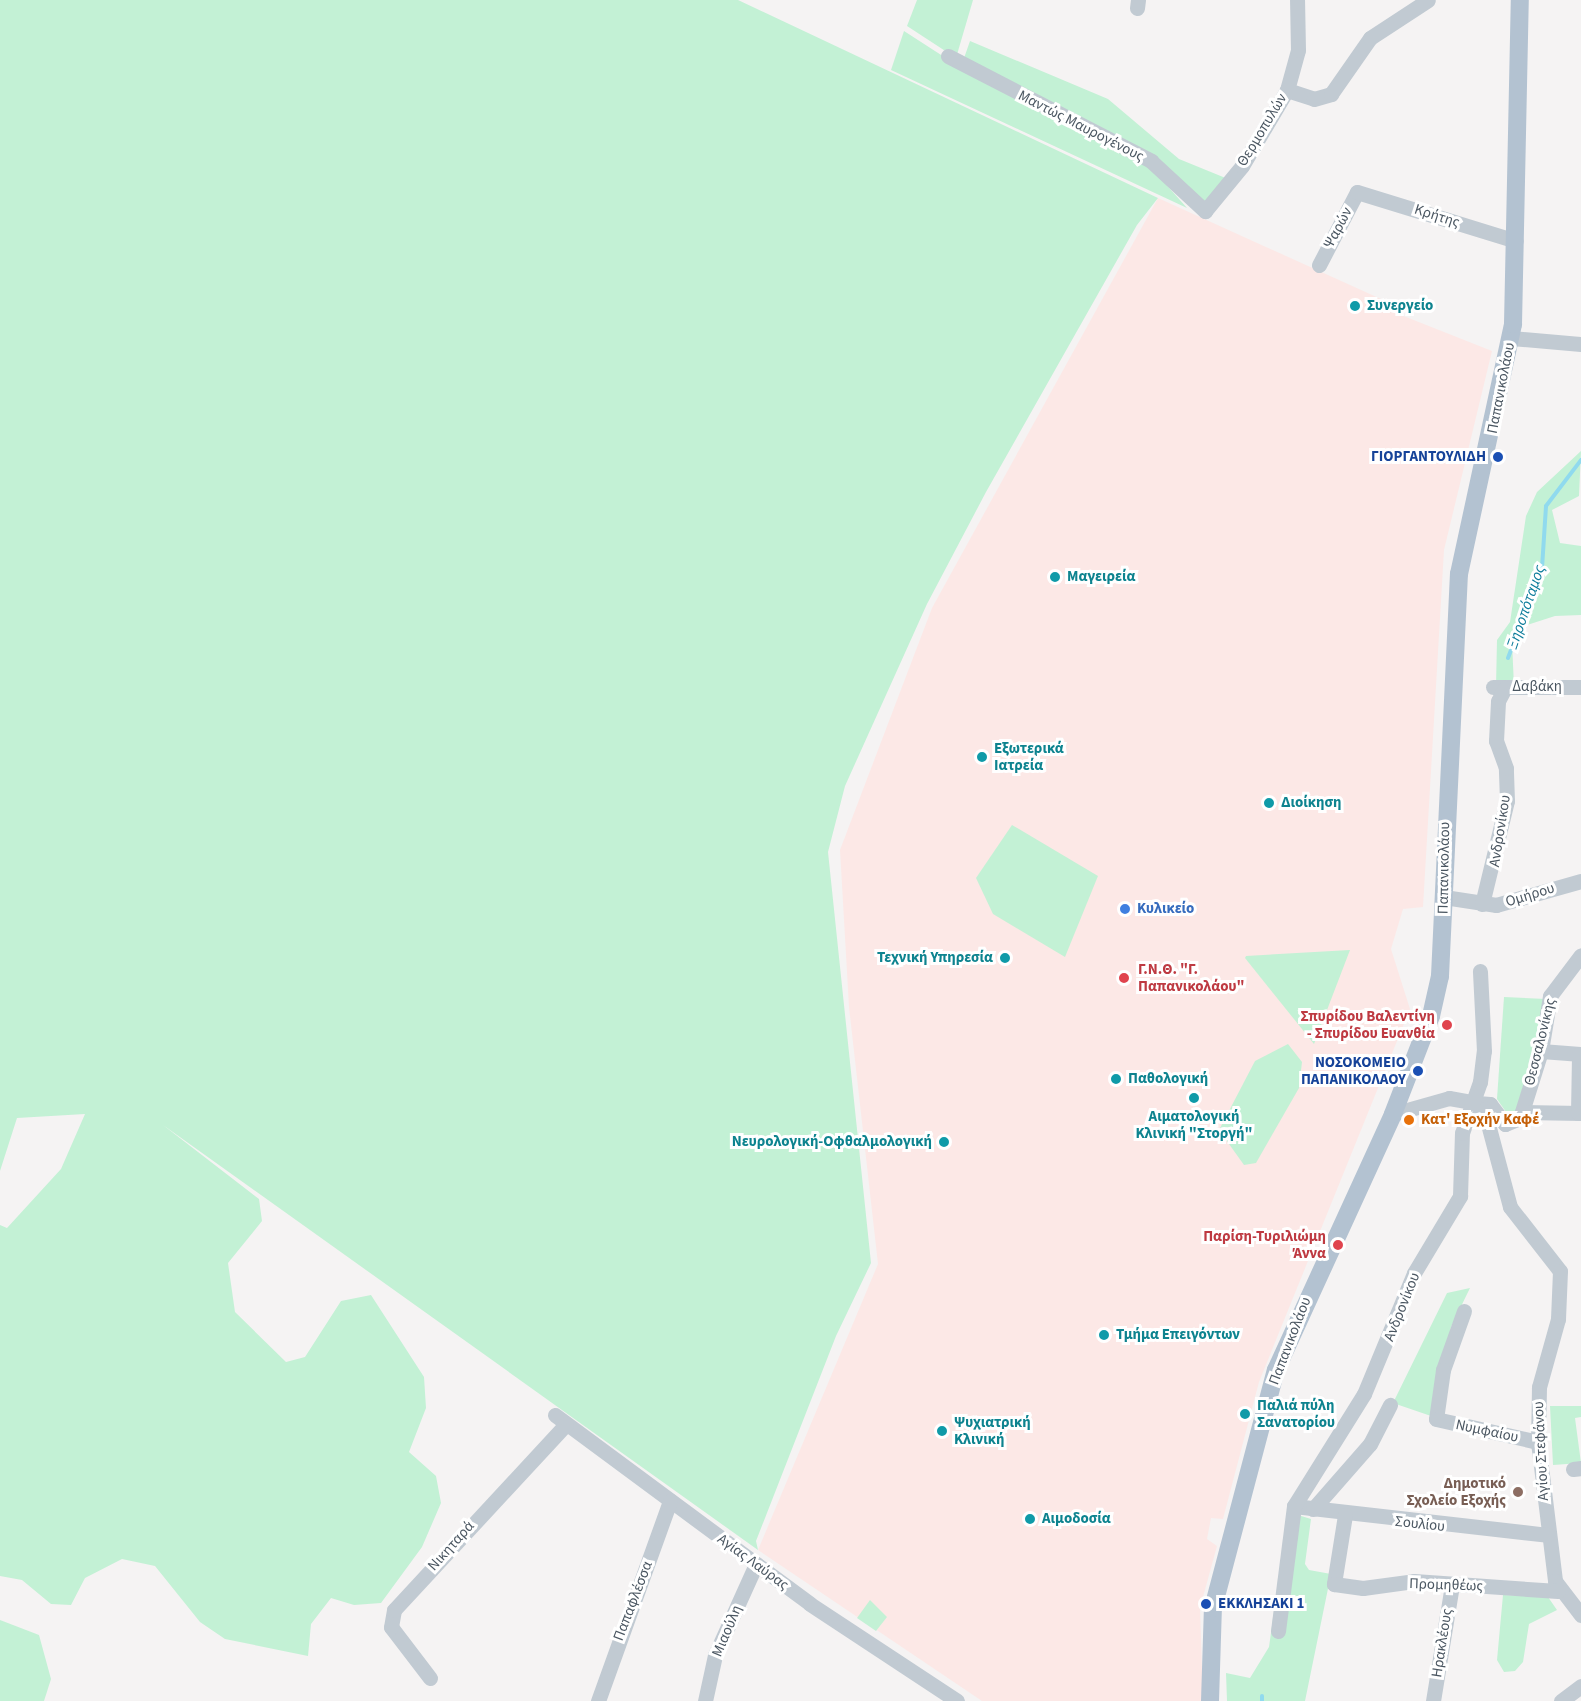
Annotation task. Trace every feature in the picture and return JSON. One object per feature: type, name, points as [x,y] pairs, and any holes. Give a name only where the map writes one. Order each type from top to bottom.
[{"type":"main road","name":"Παπανικολάου","points":[[1210,1701],[1213,1608],[1276,1370],[1393,1113],[1431,1016],[1442,962],[1462,544],[1495,425],[1511,338],[1516,241],[1520,0]]},
{"type":"street","name":"Θερμοπυλών","points":[[1202,212],[1242,166],[1287,90],[1298,50],[1297,0]]},
{"type":"street","points":[[1287,90],[1325,97],[1370,38],[1428,0]]},
{"type":"street","name":"Μαντώς Μαυρογένους","points":[[948,56],[1151,162],[1202,212]]},
{"type":"street","name":"Κρήτης","points":[[1357,192],[1516,241]]},
{"type":"street","name":"Ψαρών","points":[[1319,265],[1357,192]]},
{"type":"street","points":[[1511,338],[1581,344]]},
{"type":"street","name":"Δαβάκη","points":[[1499,688],[1581,687]]},
{"type":"street","name":"Ανδρονίκου","points":[[1482,904],[1507,801],[1506,768],[1496,741],[1499,688]]},
{"type":"street","name":"Ομήρου","points":[[1444,897],[1482,904],[1505,904],[1581,881]]},
{"type":"street","name":"Θεσσαλονίκης","points":[[1521,1112],[1541,1051],[1550,996],[1581,955]]},
{"type":"street","name":"Ανδρονίκου","points":[[1278,1631],[1294,1506],[1364,1394],[1414,1273],[1451,1218],[1460,1196],[1462,1133],[1480,1082],[1484,1051],[1480,970]]},
{"type":"street","points":[[1393,1113],[1449,1098],[1490,1104],[1510,1126],[1521,1112],[1579,1113],[1580,1054],[1541,1051]]},
{"type":"street","name":"Αγίου Στεφάνου","points":[[1473,1102],[1484,1109],[1510,1207],[1560,1271],[1558,1319],[1539,1387],[1538,1442],[1547,1535],[1558,1591]]},
{"type":"street","name":"Νυμφαίου","points":[[1464,1311],[1443,1370],[1436,1419],[1538,1442]]},
{"type":"street","points":[[1313,1509],[1370,1444],[1390,1405]]},
{"type":"street","name":"Αγίας Λαύρας","points":[[560,1420],[756,1564],[957,1701]]},
{"type":"street","name":"Νικηταρά","points":[[430,1678],[391,1627],[394,1610],[560,1420]]},
{"type":"street","name":"Παπαφλέσσα","points":[[598,1701],[670,1501]]},
{"type":"street","name":"Σουλίου","points":[[1294,1506],[1345,1515],[1547,1535]]},
{"type":"street","name":"Προμηθέως","points":[[1345,1515],[1334,1584],[1452,1585],[1558,1591]]},
{"type":"street","name":"Μιαούλη","points":[[705,1701],[715,1655],[756,1564]]},
{"type":"street","name":"Ηρακλέους","points":[[1433,1701],[1452,1585]]},
{"type":"street","points":[[1558,1591],[1581,1615]]},
{"type":"street","points":[[1561,1701],[1581,1686]]},
{"type":"shaded area","name":"Γ.Ν.Θ. \"Γ. Παπανικολάου\"","points":[[1158,198],[1392,304],[1396,313],[1492,351],[1444,550],[1423,907],[1403,909],[1391,949],[1410,1009],[1259,1382],[1223,1519],[1211,1518],[1207,1539],[1217,1546],[1200,1608],[1203,1701],[982,1701],[758,1550],[878,1264],[849,1007],[840,850],[932,608]]},
{"type":"green space","points":[[0,0],[738,0],[1158,198],[1137,225],[986,492],[927,604],[845,786],[828,852],[871,1263],[836,1336],[756,1541],[758,1550],[163,1125],[259,1199],[262,1221],[228,1263],[235,1312],[286,1362],[305,1357],[341,1301],[371,1295],[424,1377],[426,1408],[409,1452],[436,1476],[441,1503],[422,1547],[381,1603],[354,1605],[331,1598],[311,1624],[308,1656],[225,1639],[200,1622],[155,1566],[122,1559],[85,1578],[71,1605],[51,1604],[22,1580],[0,1576],[0,1225],[7,1228],[61,1169],[85,1114],[17,1118],[0,1171]]},
{"type":"green space","points":[[917,0],[973,0],[956,58],[907,26]]},
{"type":"green space","points":[[904,31],[952,62],[1148,164],[1187,208],[891,70]]},
{"type":"green space","points":[[970,41],[1108,99],[1179,159],[1228,179],[1203,207],[1154,158],[963,61]]},
{"type":"green space","points":[[1581,451],[1579,496],[1552,510],[1560,543],[1581,546],[1581,615],[1555,616],[1524,626],[1512,642],[1514,686],[1496,686],[1497,640],[1510,622],[1526,516],[1537,492]]},
{"type":"green space","points":[[1012,825],[1098,876],[1065,957],[993,914],[976,878]]},
{"type":"green space","points":[[1350,950],[1314,1044],[1245,958],[1246,956]]},
{"type":"green space","points":[[1504,997],[1546,999],[1516,1113],[1506,1112],[1497,1099]]},
{"type":"green space","points":[[1288,1044],[1302,1062],[1299,1088],[1256,1163],[1244,1165],[1219,1130],[1255,1061]]},
{"type":"green space","points":[[1470,1288],[1451,1327],[1431,1416],[1393,1403],[1447,1293]]},
{"type":"green space","points":[[1550,1406],[1581,1406],[1581,1417],[1575,1418],[1581,1463],[1553,1465]]},
{"type":"green space","points":[[1288,1512],[1311,1519],[1305,1564],[1309,1570],[1331,1574],[1305,1701],[1227,1701],[1226,1673],[1250,1678],[1269,1647]]},
{"type":"green space","points":[[1503,1595],[1548,1597],[1557,1610],[1529,1624],[1523,1662],[1515,1671],[1504,1672],[1497,1660]]},
{"type":"green space","points":[[870,1600],[887,1617],[876,1631],[857,1618]]},
{"type":"green space","points":[[0,1620],[39,1635],[51,1679],[44,1701],[0,1701]]},
{"type":"waterway","name":"Ξηροπόταμος","points":[[1508,658],[1542,568],[1546,506],[1581,460]]},
{"type":"waterway","name":"Ξηροπόταμος","points":[[1262,1696],[1262,1701]]},
{"type":"place","name":"Συνεργείο","points":[[1355,306]]},
{"type":"place","name":"ΓΙΟΡΓΑΝΤΟΥΛΙΔΗ","points":[[1498,457]]},
{"type":"place","name":"Μαγειρεία","points":[[1055,577]]},
{"type":"place","name":"Εξωτερικά Ιατρεία","points":[[982,757]]},
{"type":"place","name":"Διοίκηση","points":[[1269,803]]},
{"type":"place","name":"Κυλικείο","points":[[1125,909]]},
{"type":"place","name":"Τεχνική Υπηρεσία","points":[[1005,958]]},
{"type":"place","name":"Γ.Ν.Θ. \"Γ. Παπανικολάου\"","points":[[1124,978]]},
{"type":"place","name":"Σπυρίδου Βαλεντίνη - Σπυρίδου Ευανθία","points":[[1447,1025]]},
{"type":"place","name":"ΝΟΣΟΚΟΜΕΙΟ ΠΑΠΑΝΙΚΟΛΑΟΥ","points":[[1418,1071]]},
{"type":"place","name":"Παθολογική","points":[[1116,1079]]},
{"type":"place","name":"Αιματολογική Κλινική \"Στοργή\"","points":[[1194,1098]]},
{"type":"place","name":"Κατ' Εξοχήν Καφέ","points":[[1409,1120]]},
{"type":"place","name":"Νευρολογική-Οφθαλμολογική","points":[[944,1142]]},
{"type":"place","name":"Παρίση-Τυριλιώμη Άννα","points":[[1338,1245]]},
{"type":"place","name":"Τμήμα Επειγόντων","points":[[1104,1335]]},
{"type":"place","name":"Παλιά πύλη Σανατορίου","points":[[1245,1414]]},
{"type":"place","name":"Ψυχιατρική Κλινική","points":[[942,1431]]},
{"type":"place","name":"Δημοτικό Σχολείο Εξοχής","points":[[1518,1492]]},
{"type":"place","name":"Αιμοδοσία","points":[[1030,1519]]},
{"type":"place","name":"ΕΚΚΛΗΣΑΚΙ 1","points":[[1206,1604]]}]
